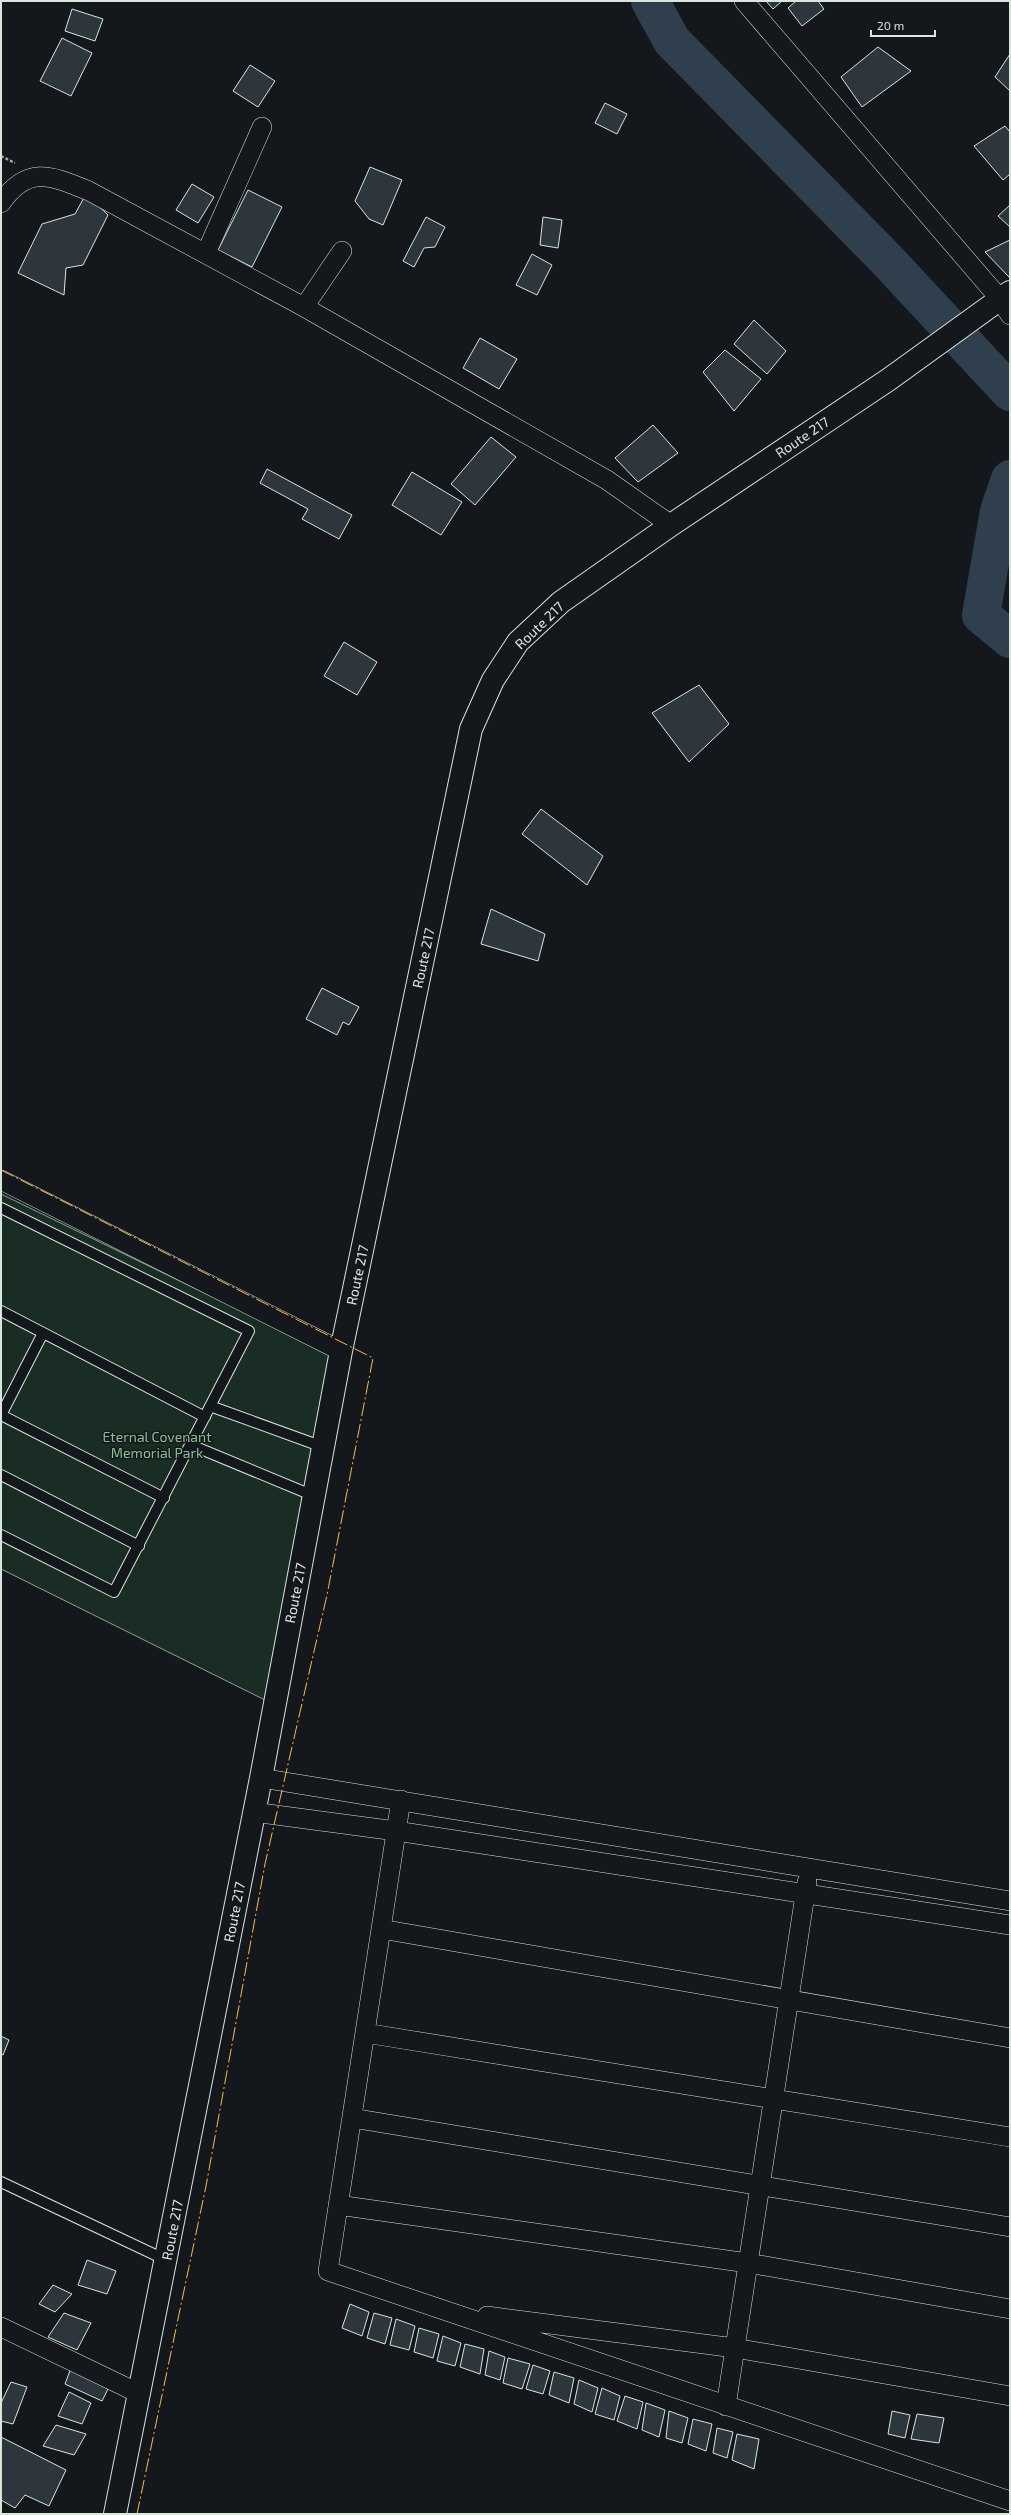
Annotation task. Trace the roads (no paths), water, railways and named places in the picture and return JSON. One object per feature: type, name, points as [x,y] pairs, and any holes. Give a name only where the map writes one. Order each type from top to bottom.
[{"type":"main road","name":"Route 217","points":[[115,2514],[260,1778],[341,1351],[472,729],[492,680],[518,642],[561,602],[672,525],[888,380],[982,312],[1007,302]]},
{"type":"street","points":[[744,1],[1007,302]]},
{"type":"street","points":[[206,253],[262,126]]},
{"type":"street","points":[[1,203],[20,180],[40,176],[58,178],[89,191],[304,307],[607,480],[672,525]]},
{"type":"street","points":[[304,307],[342,251]]},
{"type":"street","points":[[1,1180],[341,1351]]},
{"type":"street","points":[[260,1778],[810,1866],[1010,1901]]},
{"type":"street","points":[[401,1800],[328,2271],[1010,2501]]},
{"type":"street","points":[[253,1812],[396,1831],[1010,1925]]},
{"type":"street","points":[[726,2406],[810,1866]]},
{"type":"street","points":[[381,1929],[1010,2038]]},
{"type":"street","points":[[365,2032],[774,2097],[1010,2137]]},
{"type":"street","points":[[352,2118],[1010,2228]]},
{"type":"street","points":[[338,2205],[748,2263],[1010,2309]]},
{"type":"street","points":[[446,2311],[735,2348],[1010,2396]]},
{"type":"street","points":[[1,2327],[138,2393]]},
{"type":"lane","points":[[1,1208],[249,1331],[164,1498],[114,1592],[1,1535]]},
{"type":"lane","points":[[1,1311],[205,1417]]},
{"type":"lane","points":[[44,1333],[1,1415],[164,1498]]},
{"type":"lane","points":[[210,1406],[323,1447]]},
{"type":"lane","points":[[191,1445],[314,1496]]},
{"type":"lane","points":[[1,1475],[139,1546]]},
{"type":"lane","points":[[1,2182],[166,2260]]},
{"type":"waterway","points":[[650,1],[672,41],[886,259],[1010,392]]},
{"type":"waterway","points":[[1010,479],[999,511],[981,615],[1010,639]]},
{"type":"park label","name":"Eternal Covenant Memorial Park","points":[[157,1444]]}]
